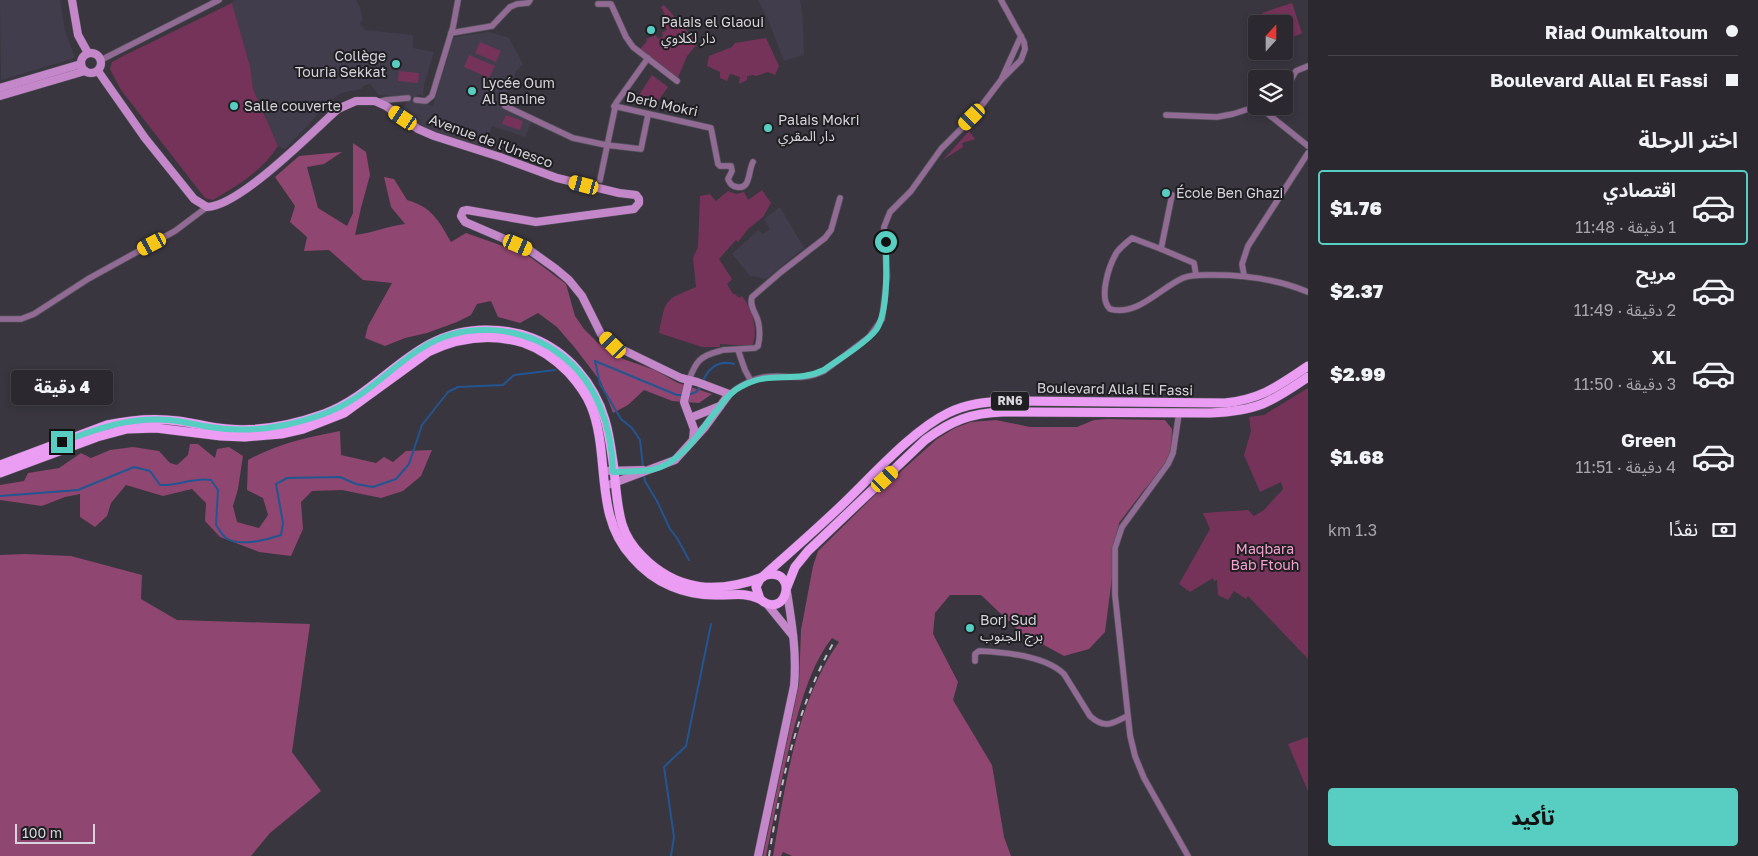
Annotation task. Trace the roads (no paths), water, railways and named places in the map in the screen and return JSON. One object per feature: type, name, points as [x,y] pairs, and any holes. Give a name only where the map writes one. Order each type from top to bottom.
[{"type":"main road","points":[[72,0],[78,35],[88,54]]},
{"type":"main road","points":[[0,88],[83,68],[92,73],[98,71],[101,66],[101,60],[96,54],[88,54],[82,58],[83,68]]},
{"type":"main road","points":[[0,96],[83,68]]},
{"type":"main road","points":[[98,71],[145,138],[194,198],[207,208],[220,204],[259,181],[342,106],[360,101],[378,102]]},
{"type":"main road","name":"Avenue de l'Unesco","points":[[378,102],[426,133],[557,178],[599,183],[619,193],[634,194],[639,199],[639,204],[634,209],[545,221],[520,220],[467,210],[462,213],[461,218],[465,222],[528,249],[568,280],[582,296],[601,334],[613,345],[691,383],[708,386],[730,394]]},
{"type":"main road","name":"Boulevard Allal El Fassi","points":[[0,473],[97,437],[127,429],[156,428],[220,436],[245,437],[281,434],[303,429],[344,413],[423,347],[480,330],[513,332],[543,343],[569,361],[595,394],[606,421],[619,512],[627,537],[647,562],[676,581],[695,586],[720,588],[744,584],[764,576],[918,432],[940,417],[957,409],[978,403],[997,401],[1232,403],[1263,395],[1308,366]]},
{"type":"main road","name":"Boulevard Allal El Fassi","points":[[454,337],[494,337],[512,340],[543,352],[559,362],[584,391],[598,425],[604,486],[614,529],[632,558],[652,576],[683,591],[705,595],[745,594],[764,602]]},
{"type":"main road","name":"Boulevard Allal El Fassi","points":[[787,590],[796,567],[808,551],[924,440],[954,422],[972,415],[1004,412],[1226,412],[1254,408],[1279,397],[1308,377]]},
{"type":"main road","points":[[691,383],[684,402],[694,429],[693,440]]},
{"type":"main road","name":"Boulevard Allal El Fassi","points":[[0,465],[107,425],[120,422],[169,420],[250,430],[283,426],[312,418],[340,407],[377,386]]},
{"type":"main road","points":[[604,486],[653,470],[674,460],[693,440],[730,394]]},
{"type":"main road","points":[[690,418],[720,406]]},
{"type":"main road","points":[[603,471],[653,470]]},
{"type":"main road","points":[[758,856],[794,686],[796,661],[794,637],[787,590],[783,579],[775,574],[764,576],[756,587],[764,602],[776,613],[794,637]]},
{"type":"main road","points":[[764,602],[780,602],[787,590]]},
{"type":"street","points":[[101,60],[218,0]]},
{"type":"street","points":[[416,100],[424,102],[431,98],[451,33],[458,0]]},
{"type":"street","points":[[451,33],[492,26],[510,8],[517,4],[528,3],[530,0]]},
{"type":"street","points":[[730,394],[751,381],[767,377],[798,378],[816,374],[875,331],[882,319],[887,277],[884,227],[887,217],[893,208],[918,183],[941,149],[972,117],[1021,58],[1025,46],[1001,0]]},
{"type":"street","points":[[598,4],[608,3],[612,5],[626,37],[633,47],[677,81]]},
{"type":"street","points":[[1001,80],[1021,36]]},
{"type":"street","points":[[1012,54],[1015,61],[1021,58]]},
{"type":"street","points":[[599,183],[614,106],[648,58]]},
{"type":"street","points":[[1293,76],[1295,73],[1308,66]]},
{"type":"street","points":[[378,102],[408,98]]},
{"type":"street","points":[[505,106],[573,138],[606,145],[641,149],[648,115]]},
{"type":"street","name":"Derb Mokri","points":[[614,106],[711,128],[718,164],[720,166],[731,166],[732,171],[728,179],[729,183],[734,187],[740,188],[746,184],[753,162]]},
{"type":"street","points":[[1166,115],[1217,117],[1248,109]]},
{"type":"street","points":[[1269,115],[1308,146]]},
{"type":"street","points":[[1244,275],[1242,264],[1248,246],[1308,153]]},
{"type":"street","points":[[1161,249],[1172,195]]},
{"type":"street","points":[[691,383],[697,362],[707,354],[755,348],[759,343],[760,331],[751,302],[752,297],[825,238],[831,230],[840,198]]},
{"type":"street","points":[[0,319],[21,319],[39,312],[88,279],[169,234],[207,208]]},
{"type":"street","points":[[1196,275],[1194,263],[1132,238],[1118,251],[1108,274],[1104,300],[1110,309],[1126,310],[1140,304],[1183,278],[1196,275],[1244,275],[1308,292]]},
{"type":"street","points":[[738,350],[751,381]]},
{"type":"street","points":[[1179,413],[1173,453],[1168,464],[1122,527],[1115,548],[1115,595],[1127,716],[1135,756],[1144,778],[1188,856]]},
{"type":"street","points":[[975,661],[975,654],[979,651],[1013,654],[1046,663],[1064,674],[1090,716],[1100,724],[1110,724],[1127,716]]},
{"type":"waterway","points":[[595,361],[677,395],[683,395]]},
{"type":"waterway","points":[[595,361],[600,384],[621,419],[632,428],[640,440],[643,467]]},
{"type":"waterway","points":[[703,381],[711,368],[724,363],[734,364]]},
{"type":"waterway","points":[[0,496],[78,490],[134,467],[150,471],[160,485],[205,479],[211,480],[218,490],[216,525],[225,537],[238,542],[268,539],[281,535],[283,523],[276,484],[287,478],[340,477],[356,484],[373,487],[396,479],[409,464],[422,425],[448,392],[458,387],[503,385],[514,375],[555,370]]},
{"type":"waterway","points":[[688,395],[696,392],[702,385]]},
{"type":"waterway","points":[[644,476],[670,529],[689,560]]},
{"type":"waterway","points":[[671,856],[674,837],[664,767],[686,746],[711,624]]},
{"type":"railway","points":[[769,856],[779,800],[792,745],[810,691],[835,640]]},
{"type":"place","name":"Palais el Glaoui دار لكلاوي","points":[[651,30]]},
{"type":"place","name":"Collège Touria Sekkat","points":[[396,64]]},
{"type":"place","name":"Lycée Oum Al Banine","points":[[472,91]]},
{"type":"place","name":"Salle couverte","points":[[234,106]]},
{"type":"place","name":"Palais Mokri دار المقري","points":[[768,128]]},
{"type":"place","name":"École Ben Ghazi","points":[[1166,193]]},
{"type":"place","name":"Borj Sud برج الجنوب","points":[[970,628]]},
{"type":"park label","name":"Maqbara Bab Ftouh","points":[[1265,558]]}]
